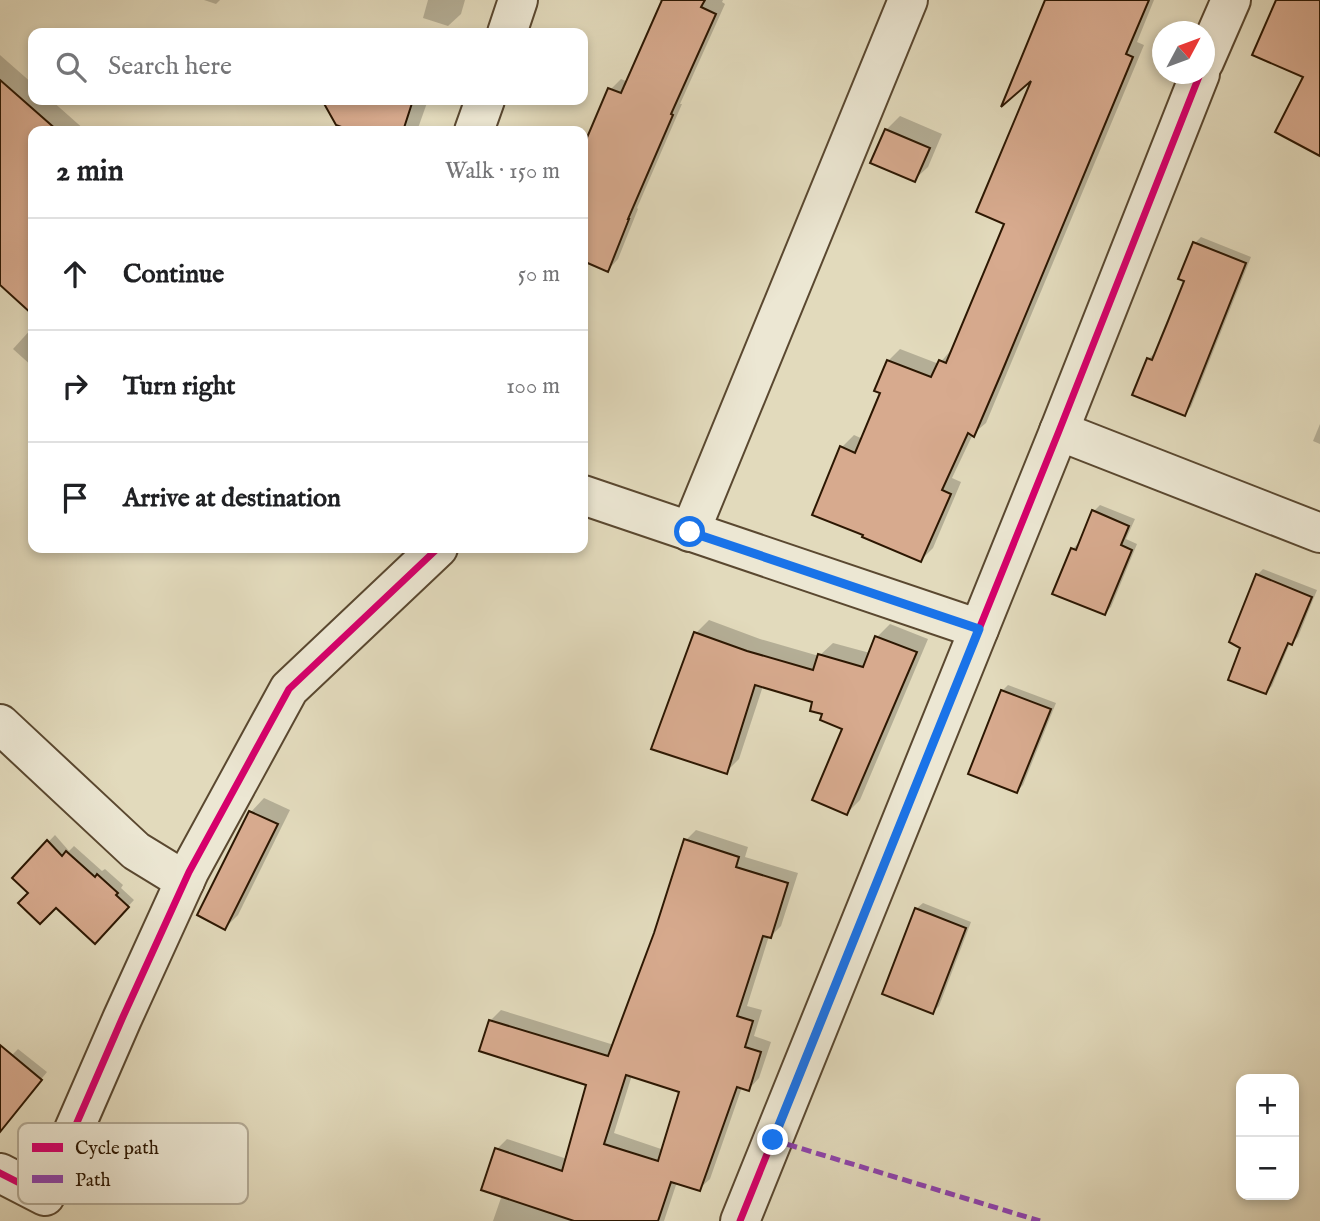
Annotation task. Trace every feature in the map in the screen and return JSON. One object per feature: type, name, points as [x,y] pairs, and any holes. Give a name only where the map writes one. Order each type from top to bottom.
[{"type":"street","points":[[509,28],[518,0]]},
{"type":"street","points":[[690,532],[908,0]]},
{"type":"street","points":[[1215,38],[1231,0]]},
{"type":"street","points":[[740,1221],[1196,84]]},
{"type":"street","points":[[476,126],[483,105]]},
{"type":"street","points":[[1059,430],[1320,533]]},
{"type":"street","points":[[588,497],[979,629]]},
{"type":"street","points":[[77,1123],[185,881],[289,689],[433,553]]},
{"type":"street","points":[[0,724],[136,851],[185,881]]},
{"type":"street","points":[[0,1173],[18,1182]]},
{"type":"building","points":[[662,0],[705,0],[701,7],[716,14],[671,114],[673,115],[608,272],[588,263],[588,135],[608,88],[621,93]]},
{"type":"building","points":[[1045,0],[1149,0],[1126,54],[1133,57],[1001,374],[974,437],[968,433],[942,490],[951,494],[921,562],[812,515],[840,446],[855,453],[880,393],[874,391],[887,360],[931,377],[939,360],[946,363],[1004,224],[976,212],[1031,81],[1001,107]]},
{"type":"building","points":[[1276,0],[1320,0],[1320,156],[1275,132],[1303,77],[1252,55]]},
{"type":"building","points":[[0,80],[52,126],[28,126],[28,310],[0,285]]},
{"type":"building","points":[[325,105],[411,105],[405,126],[336,125]]},
{"type":"building","points":[[885,129],[930,148],[915,182],[870,163]]},
{"type":"building","points":[[1193,242],[1246,263],[1185,416],[1132,395],[1147,358],[1152,360],[1184,281],[1178,279]]},
{"type":"building","points":[[1092,510],[1129,526],[1121,545],[1132,550],[1105,615],[1052,594],[1071,548],[1076,550]]},
{"type":"building","points":[[1256,574],[1312,597],[1292,645],[1288,643],[1266,694],[1228,680],[1240,648],[1229,642]]},
{"type":"building","points":[[694,632],[813,670],[818,654],[863,667],[875,636],[917,652],[847,815],[812,800],[842,729],[820,720],[822,714],[810,711],[812,702],[755,685],[727,774],[651,749]]},
{"type":"building","points":[[1001,690],[1051,709],[1017,793],[968,774]]},
{"type":"building","points":[[249,811],[278,824],[225,930],[197,915]]},
{"type":"building","points":[[684,839],[739,857],[736,867],[788,883],[771,938],[763,936],[737,1016],[753,1021],[745,1047],[761,1052],[749,1091],[737,1087],[700,1191],[671,1182],[658,1221],[574,1221],[481,1190],[495,1148],[562,1171],[586,1085],[479,1051],[489,1020],[608,1056],[654,933]],"holes":[[[626,1075],[679,1092],[658,1161],[604,1144]]]},
{"type":"building","points":[[47,840],[62,856],[66,851],[95,877],[97,874],[129,907],[95,944],[56,908],[40,924],[18,903],[28,893],[12,878]]},
{"type":"building","points":[[915,908],[966,928],[933,1014],[882,994]]},
{"type":"building","points":[[0,1045],[42,1080],[0,1132]]},
{"type":"marked path","points":[[773,1140],[1040,1221]]},
{"type":"cycle path","points":[[740,1221],[1196,84]]},
{"type":"cycle path","points":[[77,1123],[189,872],[289,689],[433,553]]},
{"type":"cycle path","points":[[0,1173],[18,1182]]},
{"type":"route","points":[[690,532],[979,629],[773,1140]]}]
